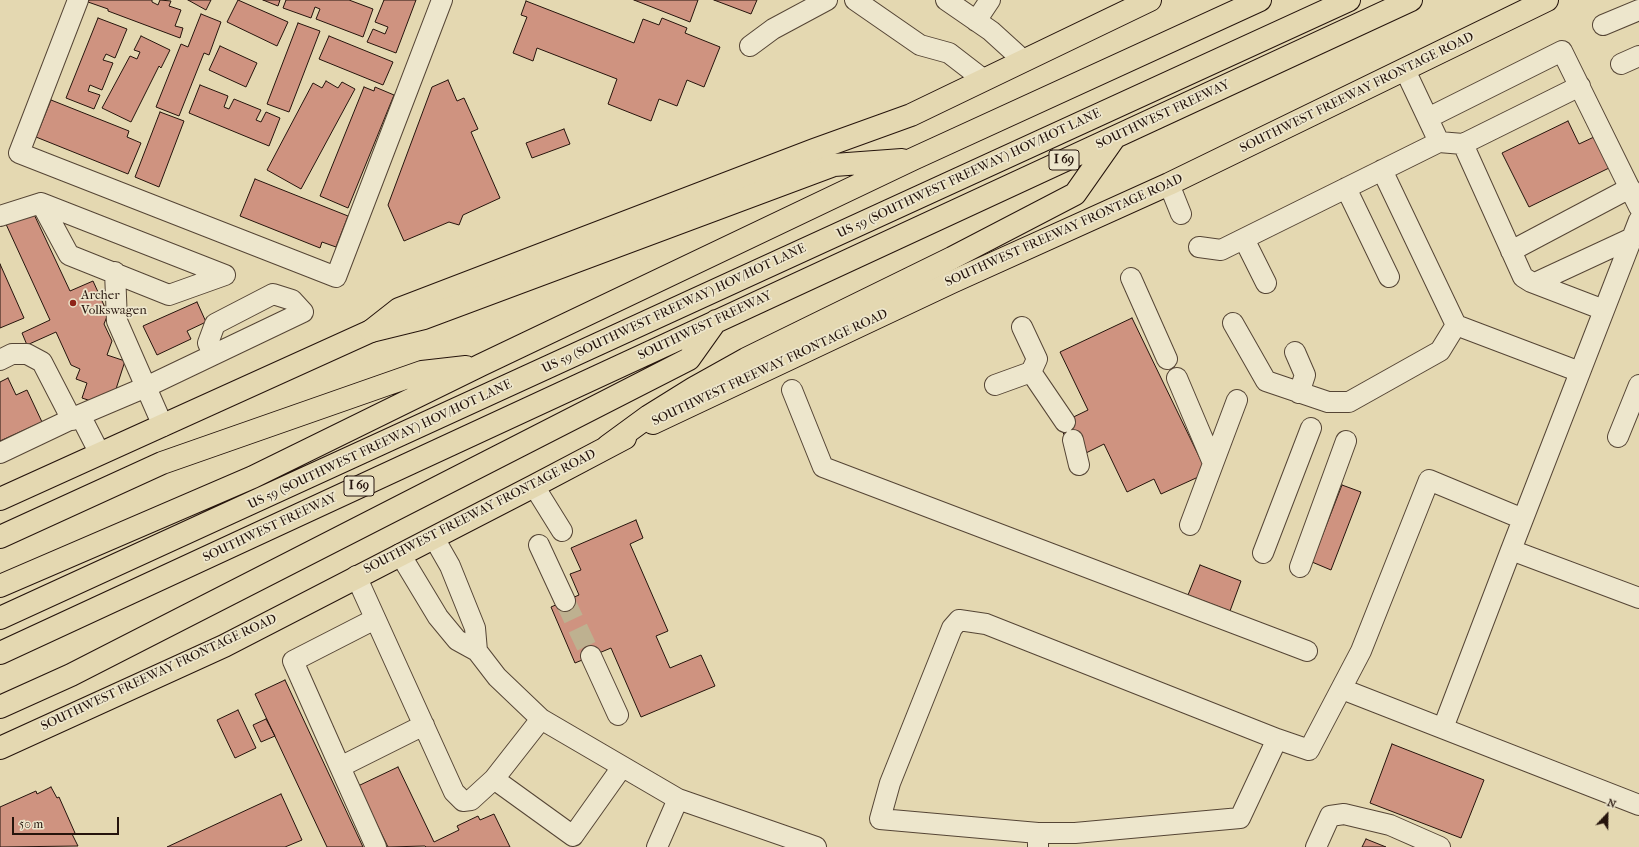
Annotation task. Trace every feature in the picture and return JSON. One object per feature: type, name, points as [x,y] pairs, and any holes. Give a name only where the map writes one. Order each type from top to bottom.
[{"type":"main road","points":[[370,331],[399,309],[814,150],[911,115],[1150,0]]},
{"type":"main road","points":[[0,586],[253,477],[481,365],[913,159],[1260,0]]},
{"type":"main road","name":"US 59 (SOUTHWEST FREEWAY) HOV/HOT LANE","points":[[0,618],[1349,0]]},
{"type":"main road","name":"SOUTHWEST FREEWAY","points":[[0,653],[1411,0]]},
{"type":"main road","name":"SOUTHWEST FREEWAY FRONTAGE ROAD","points":[[0,748],[224,646],[356,576],[434,538],[608,446],[692,404],[938,288],[1169,184],[1547,0]]},
{"type":"main road","points":[[608,446],[649,416],[733,366],[952,258],[1075,194],[1115,137]]},
{"type":"main road","points":[[0,499],[370,331],[424,318],[834,165],[913,159]]},
{"type":"main road","points":[[0,706],[79,671],[689,359],[717,320]]},
{"type":"main road","points":[[0,537],[162,463],[422,372],[481,365]]},
{"type":"main road","points":[[0,716],[32,700],[79,671]]},
{"type":"street","points":[[78,0],[19,152],[336,277],[442,0]]},
{"type":"street","points":[[750,46],[774,30],[827,0]]},
{"type":"street","points":[[856,0],[920,45],[949,53],[984,80]]},
{"type":"street","points":[[946,0],[991,31],[1024,61]]},
{"type":"street","points":[[976,21],[990,0]]},
{"type":"street","points":[[1602,25],[1639,10]]},
{"type":"street","points":[[1428,118],[1562,51],[1639,207]]},
{"type":"street","points":[[1405,70],[1439,142]]},
{"type":"street","points":[[1199,247],[1220,250],[1439,142],[1463,144],[1580,86]]},
{"type":"street","points":[[1463,144],[1523,277],[1604,310]]},
{"type":"street","points":[[1382,170],[1456,325],[1580,372]]},
{"type":"street","points":[[1169,184],[1181,214]]},
{"type":"street","points":[[1346,188],[1389,277]]},
{"type":"street","points":[[1511,251],[1630,188]]},
{"type":"street","points":[[0,203],[19,210]]},
{"type":"street","points":[[0,216],[41,203],[225,275],[169,295],[115,272],[69,255],[41,203]]},
{"type":"street","points":[[1535,283],[1636,229]]},
{"type":"street","points":[[1443,728],[1636,229]]},
{"type":"street","points":[[1244,239],[1266,283]]},
{"type":"street","points":[[115,272],[117,321],[163,426]]},
{"type":"street","points":[[1131,278],[1167,359]]},
{"type":"street","points":[[1233,323],[1266,381],[1328,402],[1349,402],[1440,351],[1456,325]]},
{"type":"street","points":[[995,385],[1031,372],[1037,359],[1022,328]]},
{"type":"street","points":[[1295,352],[1305,375],[1299,393]]},
{"type":"street","points":[[0,360],[12,354],[27,354],[42,362],[100,454]]},
{"type":"street","points":[[0,453],[146,387],[212,355]]},
{"type":"street","points":[[1031,372],[1065,422]]},
{"type":"street","points":[[1177,378],[1213,463]]},
{"type":"street","points":[[1618,437],[1639,384]]},
{"type":"street","points":[[792,390],[823,468],[1307,651]]},
{"type":"street","points":[[1190,525],[1237,400]]},
{"type":"street","points":[[1263,553],[1311,428]]},
{"type":"street","points":[[1073,440],[1079,465]]},
{"type":"street","points":[[1300,567],[1346,441]]},
{"type":"street","points":[[1277,739],[1240,818],[1075,833],[1038,840],[880,819],[890,783],[952,628],[960,620],[986,624],[1277,739],[1309,750],[1342,689],[1373,624],[1430,480],[1523,519]]},
{"type":"street","points":[[534,486],[562,531]]},
{"type":"street","points":[[434,538],[450,566],[475,628],[477,651]]},
{"type":"street","points":[[539,545],[565,601]]},
{"type":"street","points":[[1512,550],[1639,598]]},
{"type":"street","points":[[400,554],[438,617],[457,640],[477,651],[497,676],[541,719],[678,799],[816,847]]},
{"type":"street","points":[[356,576],[454,792],[463,801],[471,800],[494,779],[541,719]]},
{"type":"street","points":[[375,619],[293,661],[376,847]]},
{"type":"street","points":[[591,656],[618,715]]},
{"type":"street","points":[[1342,689],[1639,805]]},
{"type":"street","points":[[340,767],[424,726]]},
{"type":"street","points":[[494,779],[566,841],[622,767]]},
{"type":"street","points":[[657,847],[678,799]]},
{"type":"street","points":[[1316,847],[1330,816],[1344,814],[1390,825],[1440,847]]},
{"type":"building","points":[[89,0],[152,0],[152,2],[158,5],[160,0],[171,1],[169,6],[181,10],[175,26],[183,28],[180,38],[108,11],[108,9],[88,2]]},
{"type":"building","points":[[188,0],[211,0],[206,10]]},
{"type":"building","points":[[238,0],[288,22],[277,46],[227,22]]},
{"type":"building","points":[[263,0],[280,0],[278,6]]},
{"type":"building","points":[[286,0],[349,0],[373,9],[363,37],[316,19],[320,9],[315,7],[311,18],[283,8]]},
{"type":"building","points":[[384,0],[416,0],[396,53],[367,42],[373,29],[385,34],[388,27],[375,22]]},
{"type":"building","points":[[634,0],[698,0],[690,22]]},
{"type":"building","points":[[714,0],[757,0],[751,14]]},
{"type":"building","points":[[526,1],[634,43],[643,19],[659,25],[662,18],[687,28],[685,33],[720,47],[704,87],[687,80],[677,106],[659,99],[651,121],[608,104],[617,79],[537,48],[533,61],[513,53],[527,17],[521,15]]},
{"type":"building","points":[[201,14],[221,22],[209,55],[204,53],[179,116],[156,107],[181,44],[188,47]]},
{"type":"building","points":[[98,18],[127,29],[115,58],[106,54],[103,60],[113,63],[102,90],[90,85],[88,91],[100,95],[94,109],[66,98]]},
{"type":"building","points":[[298,23],[320,31],[289,112],[267,104]]},
{"type":"building","points":[[141,36],[170,50],[161,68],[159,66],[131,122],[102,108],[130,56],[137,59],[140,52],[134,50]]},
{"type":"building","points":[[329,36],[393,62],[383,85],[319,59]]},
{"type":"building","points":[[220,46],[257,63],[246,87],[209,70]]},
{"type":"building","points":[[448,80],[457,101],[464,98],[478,129],[471,132],[500,198],[463,215],[459,225],[449,222],[404,241],[388,205],[432,87]]},
{"type":"building","points":[[326,81],[338,88],[342,82],[355,89],[301,189],[267,170],[313,83],[322,88]]},
{"type":"building","points":[[200,85],[228,96],[224,107],[229,109],[234,99],[261,110],[256,120],[261,122],[266,112],[280,118],[269,146],[189,113]]},
{"type":"building","points":[[364,87],[374,91],[375,87],[394,95],[348,208],[320,196]]},
{"type":"building","points":[[51,100],[129,131],[127,137],[141,143],[128,174],[36,137]]},
{"type":"building","points":[[160,112],[184,121],[159,187],[135,177]]},
{"type":"building","points":[[1568,121],[1579,144],[1594,137],[1609,168],[1529,207],[1502,153]]},
{"type":"building","points":[[564,129],[570,144],[532,158],[526,143]]},
{"type":"building","points":[[255,179],[348,216],[336,247],[322,242],[320,248],[240,216]]},
{"type":"building","name":"Archer Volkswagen","points":[[32,210],[70,291],[93,281],[108,314],[104,324],[112,341],[107,355],[125,361],[116,389],[91,401],[82,398],[87,383],[76,379],[80,369],[71,365],[56,332],[27,345],[22,333],[50,320],[5,222]]},
{"type":"building","points":[[0,264],[24,318],[0,328]]},
{"type":"building","points":[[197,302],[206,322],[187,331],[191,339],[157,355],[143,326]]},
{"type":"building","points":[[1132,318],[1207,473],[1161,494],[1154,479],[1127,492],[1104,444],[1084,454],[1068,443],[1059,424],[1088,410],[1060,352]]},
{"type":"building","points":[[8,378],[16,395],[27,390],[42,422],[0,441],[0,382]]},
{"type":"building","points":[[1342,485],[1361,492],[1331,570],[1312,562]]},
{"type":"building","points":[[636,520],[643,538],[630,544],[668,631],[656,636],[670,668],[701,655],[715,686],[641,717],[611,648],[575,663],[551,607],[579,595],[570,574],[581,570],[571,548]]},
{"type":"building","points":[[1200,565],[1241,581],[1230,611],[1188,595]]},
{"type":"building","points":[[285,680],[363,847],[327,847],[255,694]]},
{"type":"building","points":[[238,710],[256,748],[235,758],[217,720]]},
{"type":"building","points":[[266,719],[275,736],[261,742],[253,725]]},
{"type":"building","points":[[1392,744],[1484,780],[1461,838],[1370,803]]},
{"type":"building","points":[[398,767],[434,842],[459,830],[457,826],[478,816],[480,820],[494,814],[510,847],[388,847],[358,786]]},
{"type":"building","points":[[51,787],[57,798],[59,797],[75,833],[72,834],[78,846],[0,847],[0,807],[36,791],[37,794]]},
{"type":"building","points":[[281,794],[302,840],[285,847],[167,847]]},
{"type":"building","points":[[1366,839],[1386,847],[1362,847]]},
{"type":"tunnel","points":[[565,601],[591,656]]},
{"type":"place","name":"Archer Volkswagen","points":[[73,303]]}]
